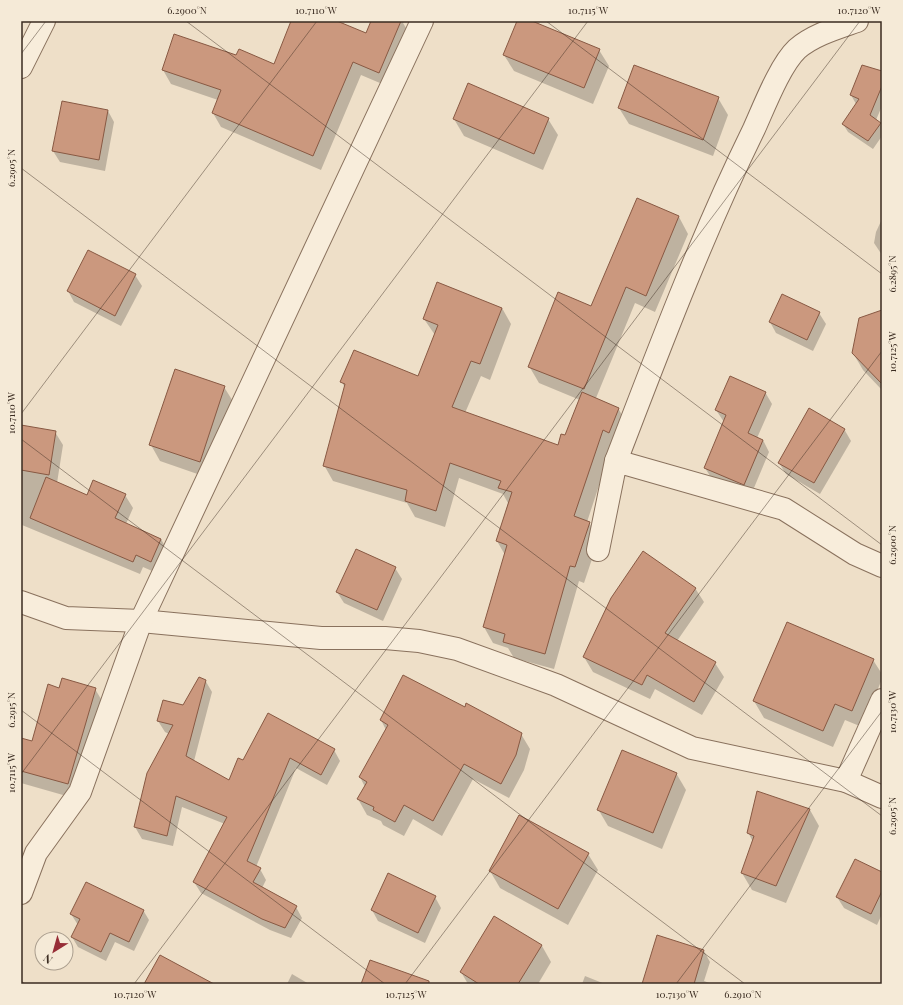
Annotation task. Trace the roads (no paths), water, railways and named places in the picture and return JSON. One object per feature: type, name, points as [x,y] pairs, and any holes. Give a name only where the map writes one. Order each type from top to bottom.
[{"type":"street","points":[[21,67],[44,21]]},
{"type":"street","points":[[21,893],[36,853],[80,792],[141,622],[422,21]]},
{"type":"street","points":[[598,550],[616,461],[670,318],[722,194],[782,70],[797,49],[823,33],[857,21]]},
{"type":"street","points":[[616,461],[784,509],[855,554],[882,566]]},
{"type":"street","points":[[21,602],[66,618],[141,622],[321,638],[385,638],[419,641],[457,649],[556,685],[692,748],[846,781],[882,797]]},
{"type":"street","points":[[846,781],[882,700]]}]
